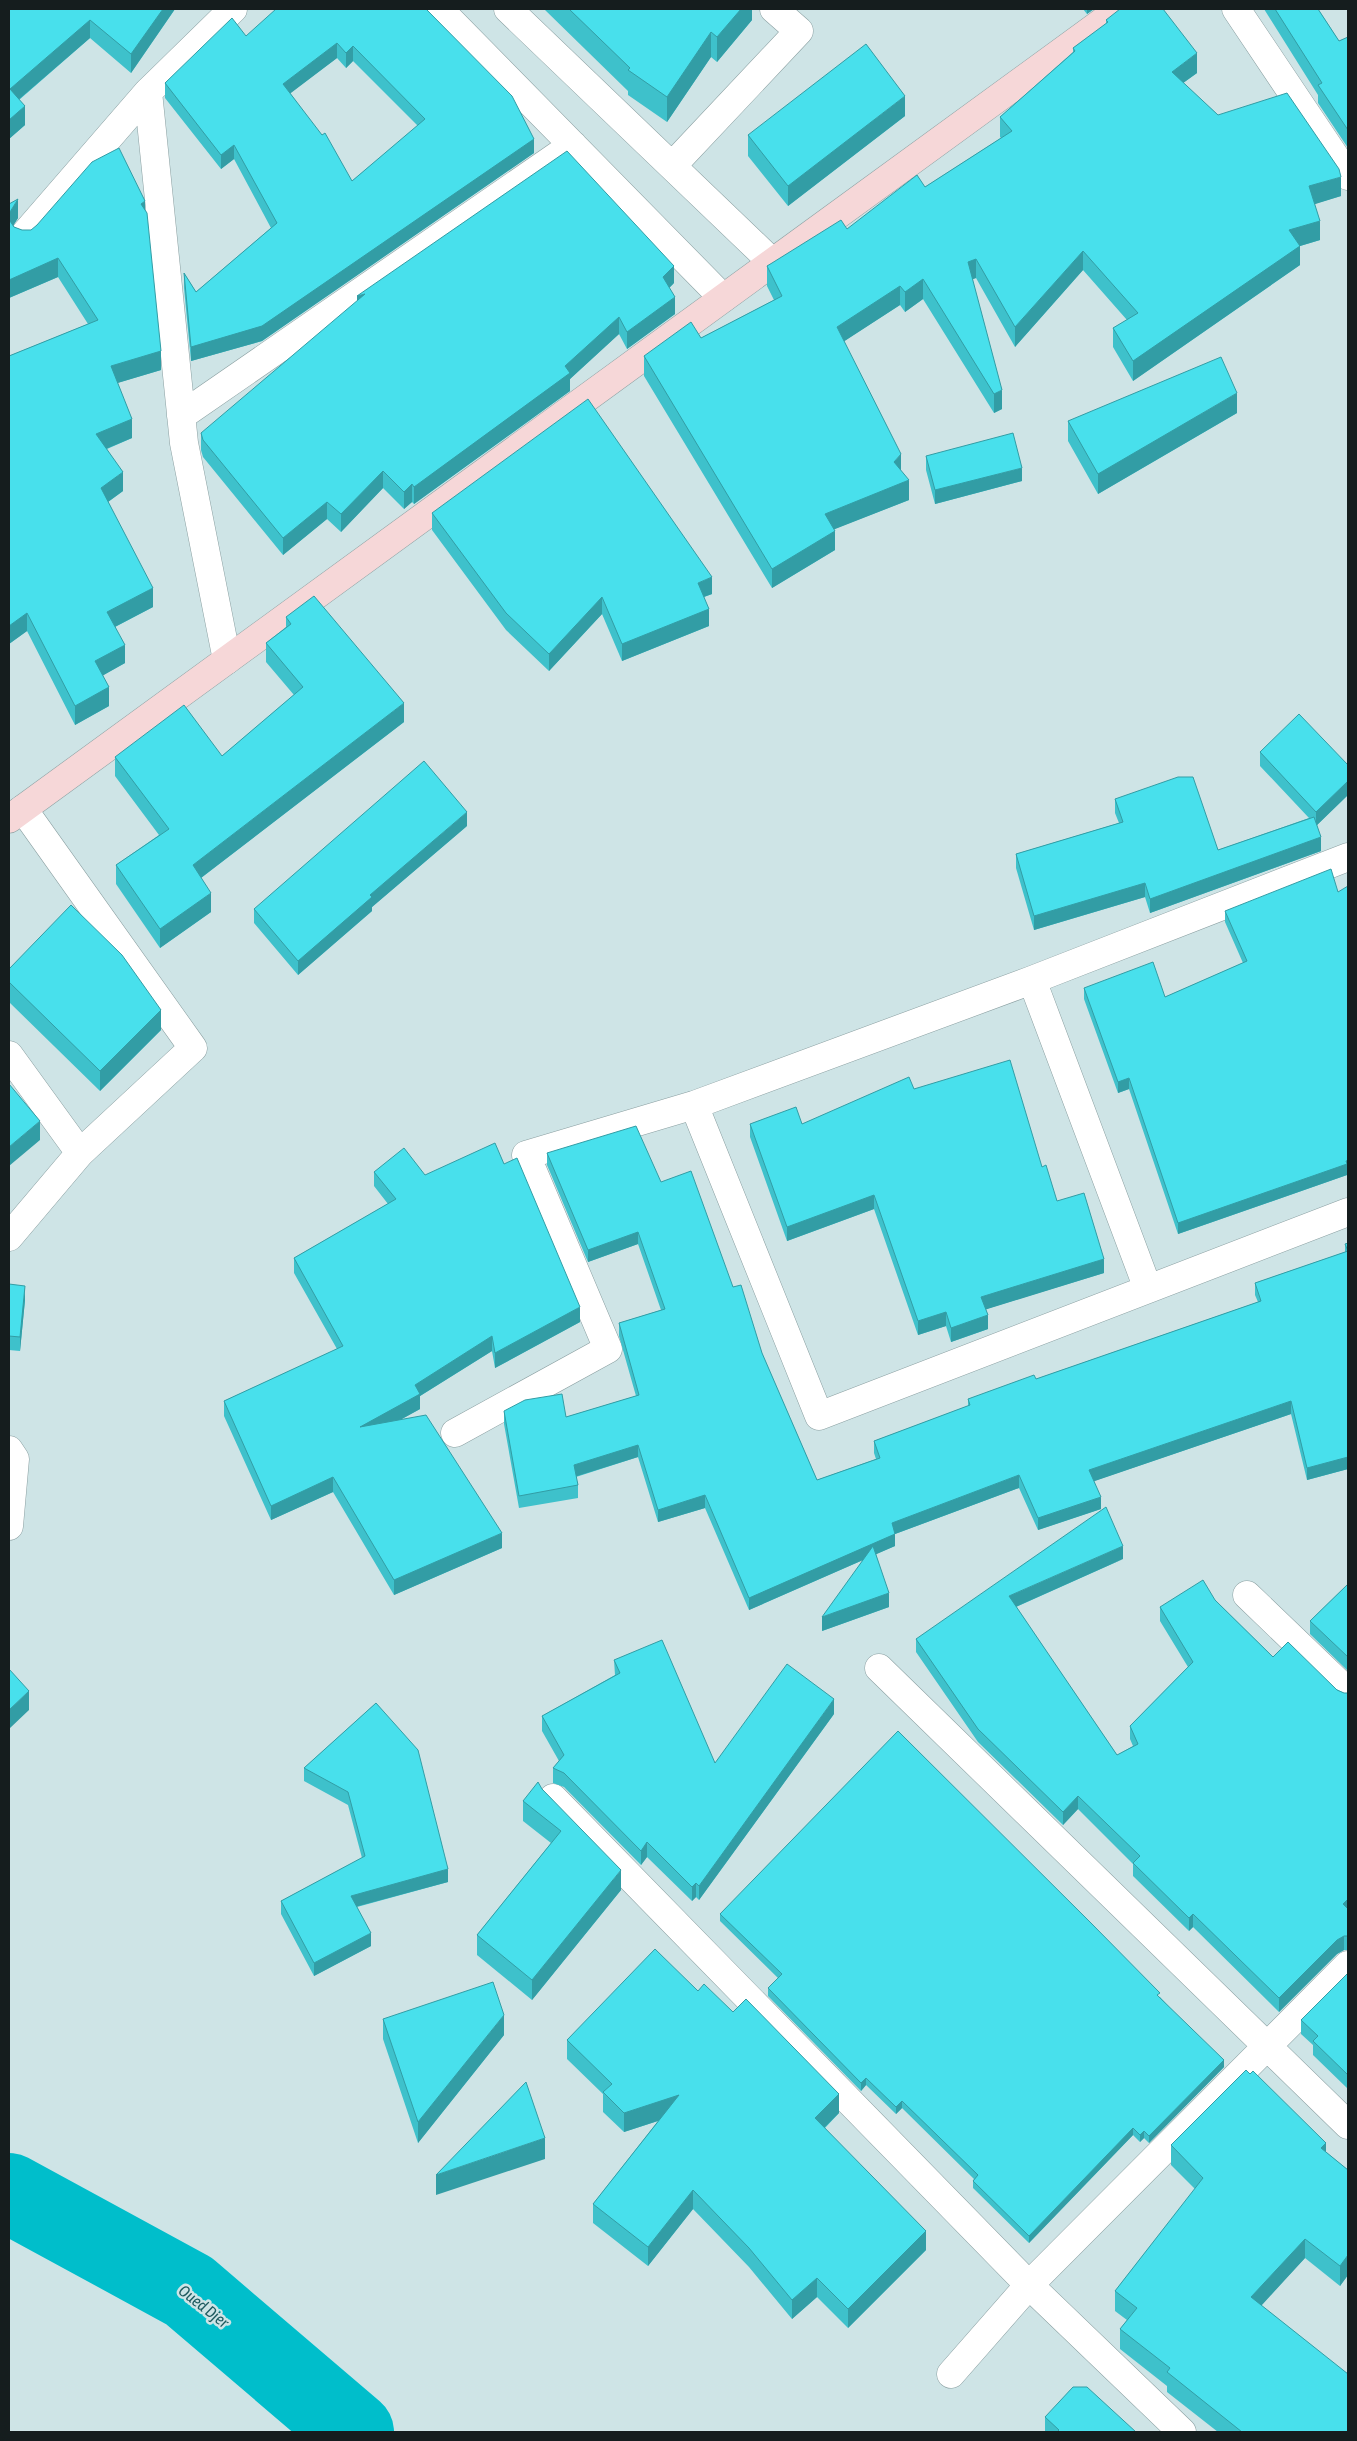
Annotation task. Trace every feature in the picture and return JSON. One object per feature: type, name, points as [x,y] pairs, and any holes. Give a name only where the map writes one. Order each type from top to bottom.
[{"type":"street","points":[[25,234],[148,92],[233,9]]},
{"type":"street","points":[[439,9],[723,298]]},
{"type":"street","points":[[508,9],[772,262]]},
{"type":"street","points":[[672,166],[799,31],[774,9]]},
{"type":"street","points":[[1236,9],[1348,176]]},
{"type":"street","points":[[9,1238],[80,1153],[193,1048],[16,814],[772,262],[1104,14]]},
{"type":"street","points":[[148,92],[186,453],[227,660]]},
{"type":"street","points":[[181,416],[573,144]]},
{"type":"street","points":[[455,1433],[608,1349],[526,1155],[694,1105],[1032,980],[1348,857]]},
{"type":"street","points":[[1032,980],[1148,1289]]},
{"type":"street","points":[[9,1054],[80,1153]]},
{"type":"street","points":[[694,1105],[820,1416],[1348,1212]]},
{"type":"street","points":[[9,1450],[15,1459],[9,1526]]},
{"type":"street","points":[[1247,1595],[1348,1692]]},
{"type":"street","points":[[880,1668],[1348,2125]]},
{"type":"street","points":[[553,1798],[1029,2285],[1182,2432]]},
{"type":"street","points":[[951,2374],[1029,2285],[1348,1965]]},
{"type":"building","points":[[9,9],[163,9],[131,54],[90,20],[10,89],[25,106],[9,120]]},
{"type":"building","points":[[276,9],[426,9],[512,96],[534,139],[262,326],[191,347],[184,273],[196,292],[277,223],[234,145],[221,155],[165,83],[232,18],[246,36]],"holes":[[[337,43],[346,53],[353,46],[425,119],[352,181],[325,133],[322,135],[283,84]]]},
{"type":"building","points":[[569,9],[741,9],[717,37],[711,32],[667,97],[628,70],[630,68]]},
{"type":"building","points":[[1120,9],[1163,9],[1197,53],[1172,72],[1218,115],[1287,93],[1339,169],[1341,177],[1309,186],[1320,221],[1289,230],[1300,246],[1133,361],[1113,328],[1138,313],[1083,251],[1015,327],[976,259],[968,262],[1002,390],[994,394],[923,279],[905,292],[900,286],[837,327],[901,454],[894,462],[909,480],[825,514],[835,531],[772,569],[644,356],[691,322],[701,338],[782,296],[767,266],[841,220],[847,229],[917,175],[925,187],[1012,131],[1000,117],[1075,51],[1073,48],[1108,22],[1106,20]]},
{"type":"building","points":[[1275,9],[1318,9],[1339,41],[1348,37],[1348,130],[1318,85],[1322,83]]},
{"type":"building","points":[[866,44],[905,96],[788,186],[748,135]]},
{"type":"building","points":[[119,148],[145,201],[141,204],[147,213],[161,351],[111,366],[132,419],[96,434],[123,472],[101,488],[153,588],[107,612],[125,645],[95,661],[109,687],[75,706],[27,613],[9,626],[9,356],[98,320],[58,258],[9,280],[9,204],[18,199],[10,212],[10,221],[14,227],[22,230],[31,230],[92,162]]},
{"type":"building","points":[[567,151],[674,266],[663,277],[675,297],[627,332],[619,317],[565,366],[570,373],[414,487],[412,484],[404,492],[383,471],[341,514],[327,502],[283,538],[203,440],[201,433],[365,294],[357,296]]},
{"type":"building","points":[[1221,357],[1237,393],[1098,474],[1068,421]]},
{"type":"building","points":[[588,399],[712,577],[698,583],[709,609],[622,644],[602,597],[549,654],[506,613],[432,513]]},
{"type":"building","points":[[1013,433],[1022,468],[935,490],[926,456]]},
{"type":"building","points":[[314,596],[404,703],[193,865],[211,893],[160,929],[116,865],[169,829],[115,757],[184,705],[222,756],[303,687],[266,643],[291,624],[286,617]]},
{"type":"building","points":[[1299,714],[1348,765],[1348,781],[1316,812],[1260,752]]},
{"type":"building","points":[[424,761],[467,812],[370,895],[372,897],[298,961],[254,909]]},
{"type":"building","points":[[1178,777],[1193,777],[1218,850],[1314,817],[1321,837],[1150,899],[1145,883],[1034,916],[1016,854],[1123,822],[1115,799]]},
{"type":"building","points":[[1331,869],[1338,892],[1348,886],[1347,1164],[1178,1223],[1129,1078],[1118,1082],[1084,988],[1153,962],[1165,997],[1247,961],[1225,911]]},
{"type":"building","points":[[71,905],[122,955],[161,1010],[100,1071],[9,982],[9,969]]},
{"type":"building","points":[[1010,1060],[1042,1167],[1046,1165],[1057,1201],[1084,1193],[1104,1259],[981,1297],[988,1315],[951,1328],[946,1312],[918,1321],[874,1195],[787,1227],[750,1124],[796,1107],[802,1124],[909,1077],[914,1089]]},
{"type":"building","points":[[9,1084],[40,1121],[9,1147]]},
{"type":"building","points":[[636,1126],[661,1182],[691,1171],[733,1287],[741,1285],[762,1353],[817,1480],[880,1458],[874,1441],[970,1405],[968,1399],[1034,1375],[1036,1379],[1261,1301],[1255,1283],[1348,1251],[1348,1457],[1307,1468],[1291,1401],[1089,1470],[1101,1497],[1038,1518],[1019,1475],[892,1523],[895,1534],[749,1598],[705,1495],[658,1510],[638,1445],[574,1465],[578,1485],[519,1496],[504,1411],[525,1400],[562,1394],[566,1417],[639,1395],[619,1323],[665,1309],[638,1232],[588,1250],[547,1153]]},
{"type":"building","points":[[495,1143],[504,1164],[517,1158],[580,1307],[495,1353],[492,1336],[415,1385],[420,1394],[360,1427],[426,1415],[502,1533],[394,1580],[333,1477],[271,1506],[224,1401],[343,1346],[294,1258],[396,1199],[374,1172],[404,1148],[425,1175]]},
{"type":"building","points":[[9,1284],[25,1286],[20,1337],[9,1336]]},
{"type":"building","points":[[1106,1507],[1123,1546],[1009,1596],[1117,1755],[1138,1744],[1130,1726],[1193,1662],[1160,1607],[1203,1580],[1215,1600],[1273,1657],[1288,1642],[1337,1690],[1348,1693],[1348,1899],[1343,1904],[1348,1909],[1348,1936],[1337,1940],[1279,1998],[1193,1914],[1189,1918],[1133,1863],[1140,1856],[1078,1796],[1063,1812],[978,1729],[916,1639]]},
{"type":"building","points":[[873,1546],[889,1593],[822,1617]]},
{"type":"building","points":[[1348,1584],[1348,1657],[1310,1621]]},
{"type":"building","points":[[662,1640],[715,1763],[787,1664],[834,1699],[699,1886],[696,1883],[692,1887],[647,1842],[641,1851],[564,1773],[553,1768],[564,1755],[542,1716],[620,1673],[614,1660]]},
{"type":"building","points":[[9,1669],[29,1691],[9,1710]]},
{"type":"building","points":[[376,1703],[418,1750],[448,1869],[351,1896],[371,1933],[314,1963],[281,1901],[365,1856],[348,1792],[304,1768]]},
{"type":"building","points":[[898,1731],[1091,1923],[1160,1993],[1157,1995],[1224,2060],[1149,2136],[1144,2131],[1140,2135],[1133,2128],[1029,2236],[973,2181],[978,2175],[902,2101],[896,2107],[866,2078],[861,2083],[768,1988],[782,1974],[720,1914]]},
{"type":"building","points":[[538,1782],[542,1789],[621,1870],[532,1980],[477,1935],[561,1831],[523,1801]]},
{"type":"building","points":[[655,1949],[698,1991],[704,1984],[733,2012],[746,1999],[839,2094],[815,2118],[926,2231],[848,2309],[817,2278],[792,2300],[749,2248],[693,2190],[648,2247],[593,2204],[679,2095],[624,2113],[603,2092],[612,2084],[567,2040]]},
{"type":"building","points":[[1348,1973],[1348,2075],[1313,2041],[1318,2036],[1301,2020]]},
{"type":"building","points":[[493,1982],[504,2015],[418,2122],[383,2019]]},
{"type":"building","points":[[1246,2070],[1250,2074],[1253,2071],[1326,2143],[1321,2148],[1348,2170],[1348,2255],[1340,2266],[1305,2239],[1251,2297],[1348,2374],[1348,2432],[1242,2432],[1167,2372],[1170,2368],[1120,2329],[1137,2308],[1115,2291],[1203,2178],[1171,2145]]},
{"type":"building","points":[[526,2082],[545,2138],[436,2175]]},
{"type":"building","points":[[1073,2387],[1087,2387],[1136,2432],[1057,2432],[1059,2430],[1045,2417]]},
{"type":"waterway","name":"Oued Djer","points":[[9,2193],[189,2291],[354,2432]]}]
